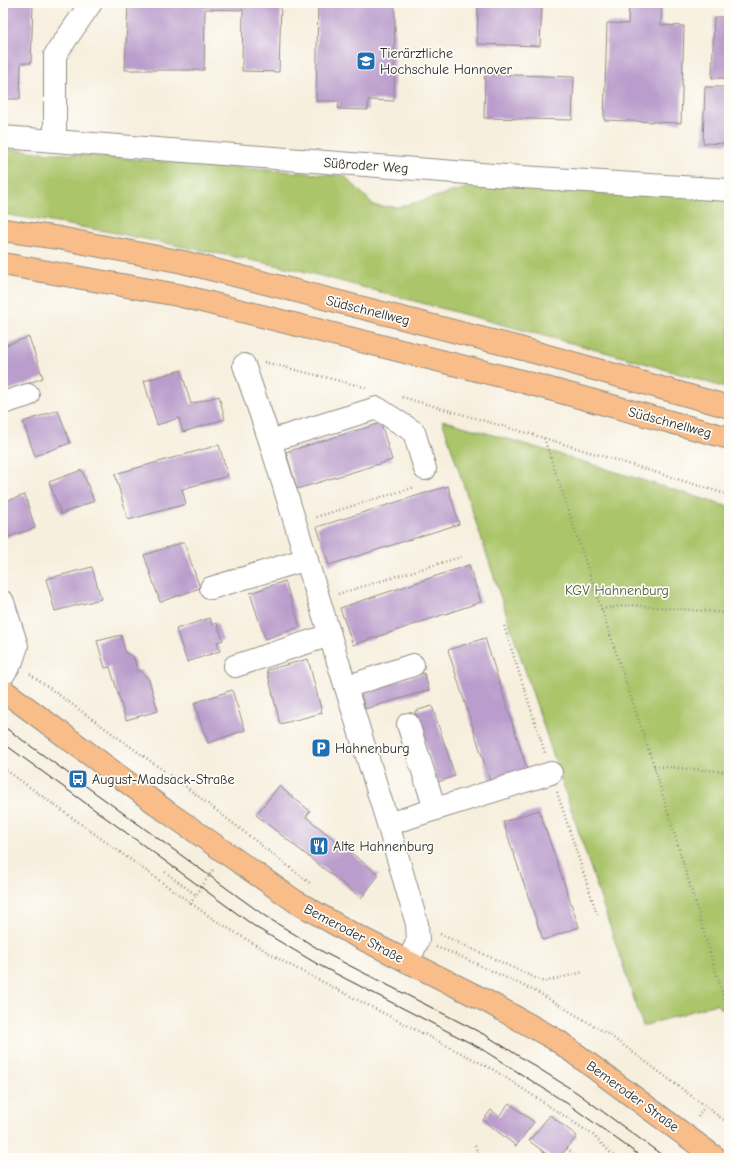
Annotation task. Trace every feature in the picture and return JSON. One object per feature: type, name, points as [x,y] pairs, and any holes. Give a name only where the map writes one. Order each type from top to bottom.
[{"type":"main road","name":"Südschnellweg","points":[[3,230],[59,238],[182,262],[523,349],[729,407]]},
{"type":"main road","name":"Südschnellweg","points":[[3,264],[178,295],[517,380],[729,438]]},
{"type":"main road","name":"Bemeroder Straße","points":[[3,690],[166,811],[295,901],[408,962],[488,1002],[558,1041],[716,1158]]},
{"type":"street","points":[[55,141],[55,55],[91,3]]},
{"type":"street","name":"Süßroder Weg","points":[[3,138],[506,176],[729,190]]},
{"type":"street","points":[[253,363],[270,441],[388,824],[417,932],[408,962]]},
{"type":"street","points":[[3,403],[28,395]]},
{"type":"street","points":[[270,441],[377,408],[414,432],[425,469]]},
{"type":"street","points":[[211,588],[307,559]]},
{"type":"street","points":[[3,602],[17,646],[8,668]]},
{"type":"street","points":[[235,666],[330,635]]},
{"type":"street","points":[[346,687],[413,665]]},
{"type":"street","points":[[408,724],[436,809]]},
{"type":"street","points":[[388,824],[551,773]]},
{"type":"path","points":[[253,363],[373,389]]},
{"type":"path","points":[[395,395],[544,438],[729,495]]},
{"type":"path","points":[[544,438],[654,766],[724,999],[729,1004]]},
{"type":"path","points":[[296,523],[423,484],[425,469]]},
{"type":"path","points":[[319,600],[464,556]]},
{"type":"path","points":[[601,609],[631,605],[729,612]]},
{"type":"path","points":[[8,668],[178,781],[313,885]]},
{"type":"path","points":[[654,766],[729,772]]},
{"type":"path","points":[[3,768],[213,919],[284,962],[494,1070],[593,1135],[616,1158]]},
{"type":"path","points":[[165,872],[196,895]]},
{"type":"path","points":[[417,932],[544,982],[583,972]]},
{"type":"path","points":[[417,932],[455,954],[539,993],[611,1036],[729,1124]]},
{"type":"path","points":[[475,1145],[479,1158]]},
{"type":"path","points":[[567,1148],[574,1158]]},
{"type":"path","points":[[668,1158],[672,1152]]},
{"type":"green space","points":[[3,149],[345,176],[375,206],[400,207],[490,181],[729,195],[729,389],[634,360],[295,269],[110,232],[3,214]]},
{"type":"green space","name":"KGV Hahnenburg","points":[[442,420],[555,453],[729,507],[729,1015],[716,1004],[643,1026]]},
{"type":"building","points":[[3,3],[33,3],[31,63],[21,63],[20,99],[3,99]]},
{"type":"building","points":[[128,3],[281,3],[279,72],[242,71],[243,10],[205,9],[204,70],[125,70]]},
{"type":"building","points":[[318,3],[395,3],[394,101],[368,100],[368,110],[338,109],[339,101],[316,101]]},
{"type":"building","points":[[478,3],[542,3],[540,46],[477,44]]},
{"type":"building","points":[[629,3],[662,3],[661,25],[684,26],[681,123],[604,120],[607,23],[628,24]]},
{"type":"building","points":[[714,17],[729,17],[729,78],[712,78]]},
{"type":"building","points":[[485,74],[574,77],[572,120],[484,118]]},
{"type":"building","points":[[705,87],[729,87],[729,144],[703,143]]},
{"type":"building","points":[[29,337],[43,378],[6,391],[3,381],[3,346]]},
{"type":"building","points":[[181,370],[191,404],[219,396],[225,419],[183,432],[179,418],[157,425],[144,381]]},
{"type":"building","points":[[58,410],[70,443],[35,456],[23,422]]},
{"type":"building","points":[[381,423],[392,460],[297,489],[286,452]]},
{"type":"building","points":[[219,445],[228,476],[182,489],[186,504],[128,520],[115,474]]},
{"type":"building","points":[[82,470],[94,501],[61,514],[49,482]]},
{"type":"building","points":[[448,486],[459,524],[329,565],[317,527]]},
{"type":"building","points":[[25,495],[35,528],[5,538],[3,531],[3,502]]},
{"type":"building","points":[[184,542],[200,588],[160,602],[144,555]]},
{"type":"building","points":[[469,565],[481,602],[353,645],[340,608]]},
{"type":"building","points":[[92,567],[101,599],[55,611],[46,579]]},
{"type":"building","points":[[285,581],[300,627],[265,639],[250,593]]},
{"type":"building","points":[[210,618],[212,625],[217,623],[223,640],[217,642],[220,651],[187,662],[176,629]]},
{"type":"building","points":[[121,635],[125,652],[134,658],[137,671],[140,670],[149,680],[158,711],[126,720],[110,667],[105,668],[97,641]]},
{"type":"building","points":[[485,638],[527,769],[490,781],[448,650]]},
{"type":"building","points":[[308,659],[322,713],[280,724],[267,670]]},
{"type":"building","points":[[424,673],[429,690],[365,709],[360,692]]},
{"type":"building","points":[[232,690],[245,730],[208,743],[194,703]]},
{"type":"building","points":[[432,706],[455,776],[438,782],[415,711]]},
{"type":"building","name":"Alte Hahnenburg","points":[[279,786],[310,811],[306,817],[379,875],[361,898],[256,815]]},
{"type":"building","points":[[539,810],[579,927],[543,940],[503,822]]},
{"type":"building","points":[[509,1103],[534,1122],[516,1146],[483,1120],[491,1110],[499,1116]]},
{"type":"building","points":[[550,1115],[577,1136],[559,1158],[552,1158],[529,1141]]},
{"type":"tram line","points":[[3,726],[265,916],[325,953],[487,1036],[576,1092],[666,1158]]},
{"type":"tram line","points":[[3,743],[257,928],[319,965],[480,1048],[568,1104],[643,1158]]},
{"type":"place","name":"Tierärztliche Hochschule Hannover","points":[[366,61]]},
{"type":"place","name":"Hahnenburg","points":[[321,748]]},
{"type":"place","name":"August-Madsack-Straße","points":[[78,779]]},
{"type":"place","name":"Alte Hahnenburg","points":[[319,846]]}]
